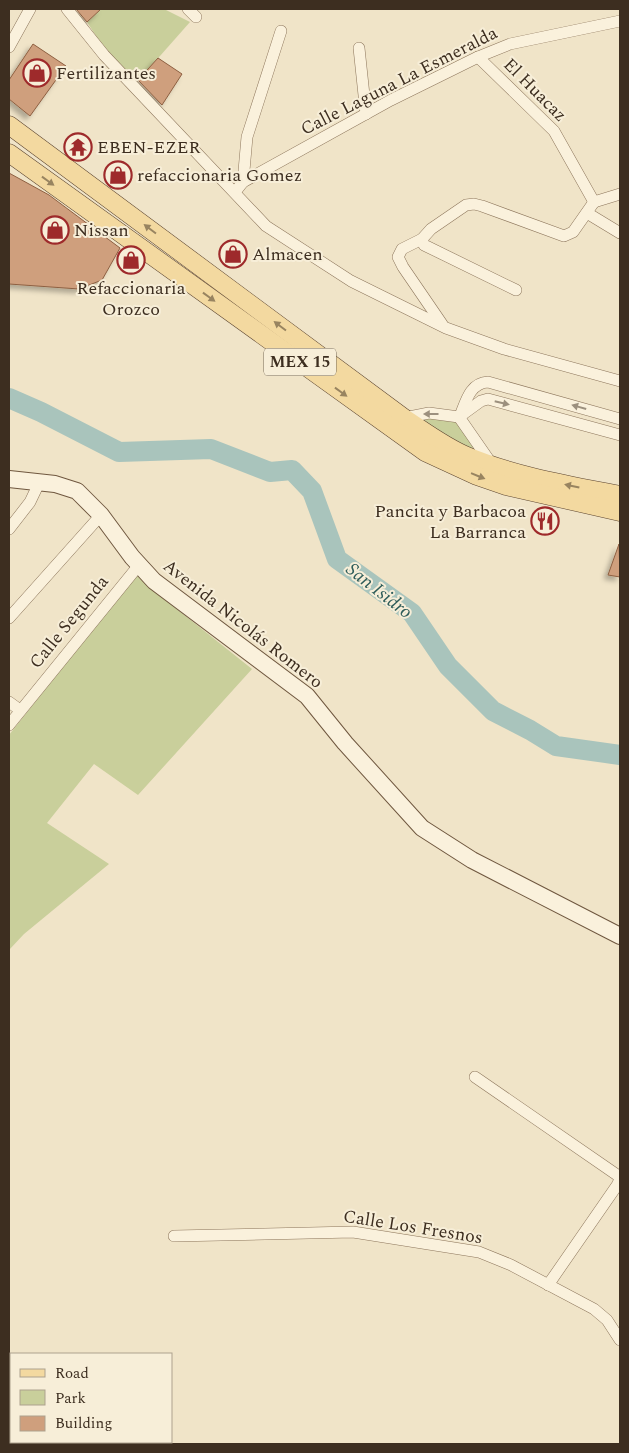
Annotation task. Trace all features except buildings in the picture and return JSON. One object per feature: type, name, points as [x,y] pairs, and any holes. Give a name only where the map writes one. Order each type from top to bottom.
[{"type":"main road","name":"MEX 15","points":[[11,129],[404,418],[465,455],[618,508]]},
{"type":"main road","name":"MEX 15","points":[[9,153],[425,452],[477,476],[506,486],[618,508]]},
{"type":"street","points":[[9,47],[30,9]]},
{"type":"street","points":[[67,9],[104,55],[266,226],[308,255],[352,280],[444,327],[504,350],[620,381]]},
{"type":"street","points":[[188,9],[196,17]]},
{"type":"street","name":"Calle Laguna La Esmeralda","points":[[235,192],[243,182],[366,114],[478,57],[510,44],[620,21]]},
{"type":"street","points":[[243,182],[247,137],[281,31]]},
{"type":"street","points":[[359,48],[366,114]]},
{"type":"street","name":"El Huacaz","points":[[478,57],[554,131],[594,202]]},
{"type":"street","points":[[444,327],[403,267],[398,257],[402,249],[422,239],[431,229],[466,205],[474,204],[564,236],[574,232],[594,202],[620,194]]},
{"type":"street","points":[[587,213],[620,233]]},
{"type":"street","points":[[422,239],[424,245],[516,290]]},
{"type":"street","points":[[459,417],[473,387],[480,382],[488,382],[538,394],[620,419]]},
{"type":"street","points":[[534,410],[538,394]]},
{"type":"street","points":[[404,418],[429,413],[459,417],[481,401],[488,399],[620,434]]},
{"type":"street","points":[[459,417],[493,466]]},
{"type":"street","name":"Avenida Nicolás Romero","points":[[9,479],[40,482],[77,491],[101,515],[139,565],[154,580],[307,696],[345,743],[422,828],[472,860],[620,936]]},
{"type":"street","points":[[9,529],[30,502],[40,482]]},
{"type":"street","points":[[9,618],[101,515]]},
{"type":"street","name":"Calle Segunda","points":[[9,725],[139,565]]},
{"type":"street","points":[[9,702],[20,710]]},
{"type":"street","points":[[475,1077],[620,1177],[618,1184],[548,1285]]},
{"type":"street","name":"Calle Los Fresnos","points":[[174,1236],[353,1232],[479,1252],[511,1265],[594,1309],[607,1320],[620,1340]]},
{"type":"green space","points":[[101,9],[164,9],[190,22],[137,82],[107,53],[87,22]]},
{"type":"green space","points":[[431,417],[457,420],[484,459],[414,419]]},
{"type":"green space","points":[[137,573],[163,598],[252,669],[138,795],[94,764],[47,823],[109,864],[24,934],[9,950],[9,735]]},
{"type":"waterway","name":"San Isidro","points":[[9,398],[41,412],[119,452],[211,449],[270,472],[292,470],[312,491],[337,559],[412,613],[448,666],[493,711],[556,746],[620,755]]},
{"type":"place","name":"Fertilizantes","points":[[37,73]]},
{"type":"place","name":"EBEN-EZER","points":[[78,147]]},
{"type":"place","name":"refaccionaria Gomez","points":[[118,175]]},
{"type":"place","name":"Nissan","points":[[55,230]]},
{"type":"place","name":"Almacen","points":[[233,254]]},
{"type":"place","name":"Refaccionaria Orozco","points":[[131,260]]},
{"type":"place","name":"Pancita y Barbacoa La Barranca","points":[[545,521]]}]
